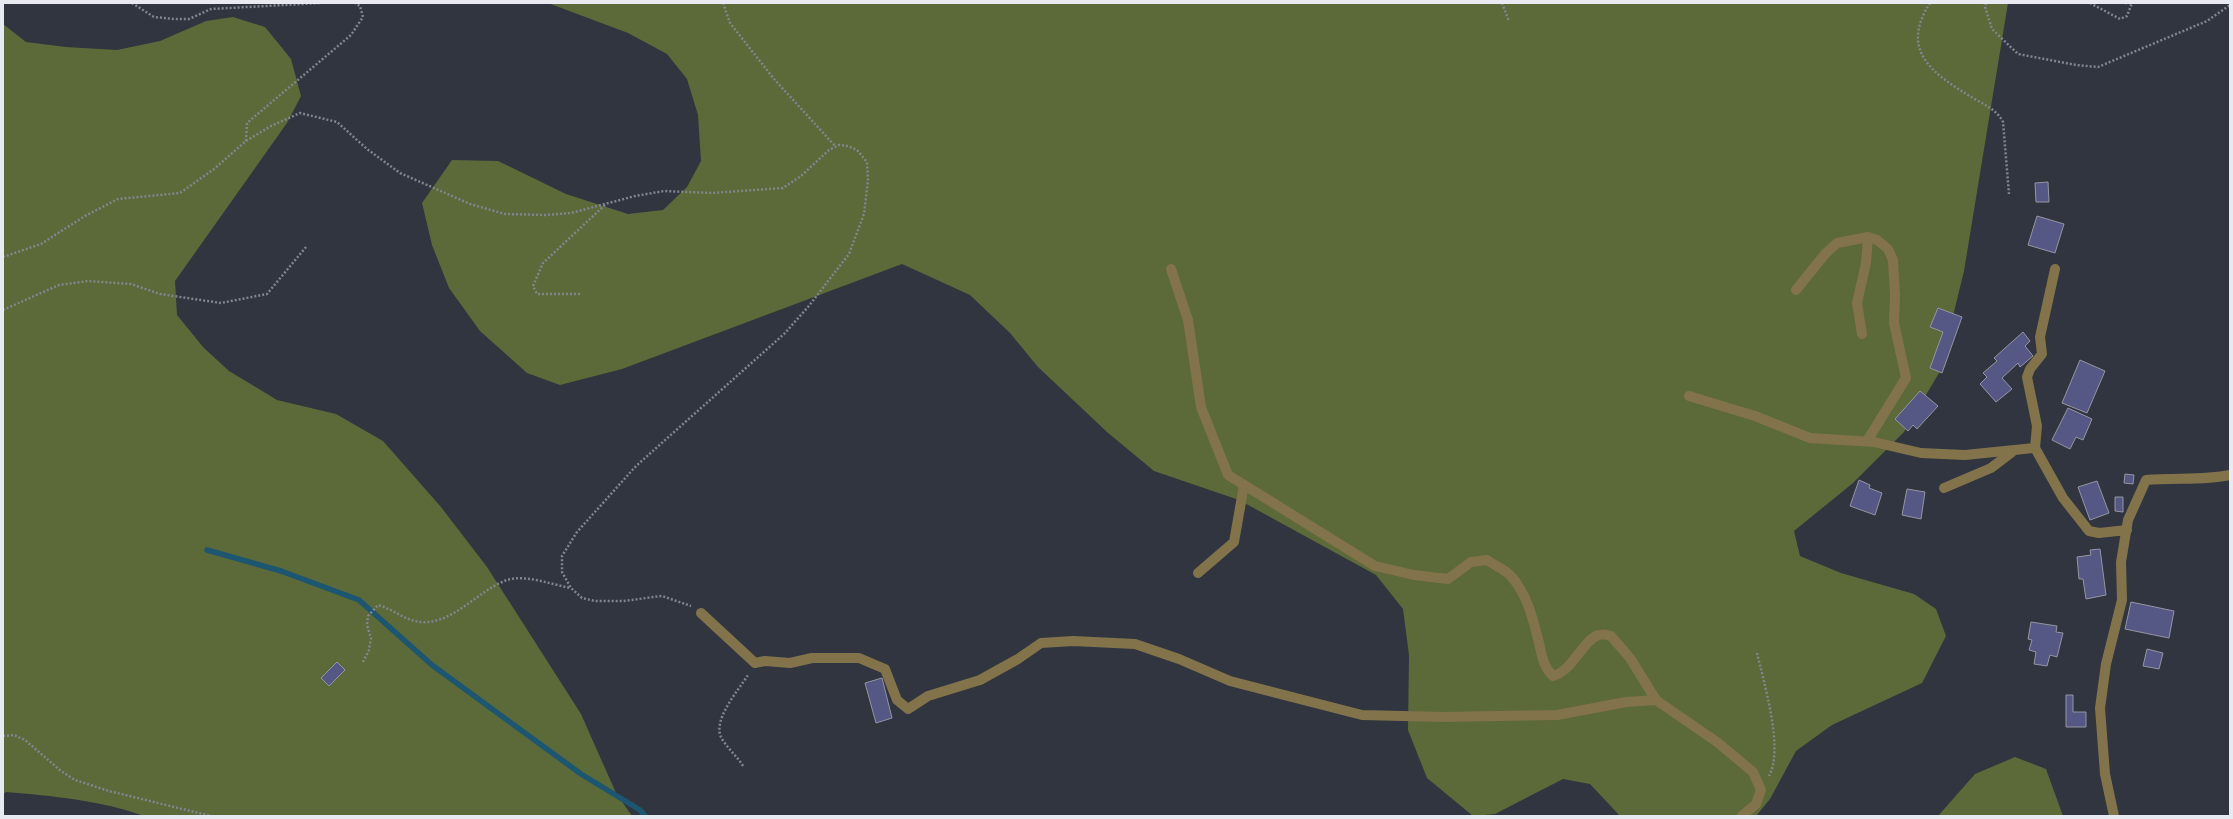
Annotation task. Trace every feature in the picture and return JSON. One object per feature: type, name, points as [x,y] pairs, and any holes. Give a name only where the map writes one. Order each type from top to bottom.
[{"type":"street","points":[[1796,290],[1825,254],[1837,243],[1868,237],[1876,240],[1888,249],[1893,260],[1896,295],[1894,323],[1906,378],[1867,441]]},
{"type":"street","points":[[1862,334],[1857,303],[1866,263],[1868,237]]},
{"type":"street","points":[[1171,269],[1188,320],[1201,407],[1228,475],[1375,566],[1414,575],[1448,579],[1471,562],[1487,560],[1509,574],[1523,593],[1536,629],[1547,671],[1553,676],[1557,675],[1575,659],[1592,638],[1600,634],[1611,636],[1630,658],[1656,700],[1717,742],[1753,772],[1761,790],[1756,804],[1742,816]]},
{"type":"street","points":[[2055,269],[2040,338],[2042,354],[2030,370],[2027,377],[2037,426],[2035,448],[2078,520],[2089,531],[2099,533],[2127,530]]},
{"type":"street","points":[[1689,396],[1755,416],[1810,438],[1867,441],[1921,453],[1965,455],[2012,452],[2035,448]]},
{"type":"street","points":[[1944,488],[1991,468],[2012,452]]},
{"type":"street","points":[[2114,816],[2105,774],[2100,708],[2106,664],[2122,600],[2121,562],[2128,520],[2146,480],[2169,477],[2208,479],[2230,475]]},
{"type":"street","points":[[1198,573],[1234,542],[1244,485]]},
{"type":"street","points":[[701,613],[755,663],[765,661],[790,663],[812,658],[859,658],[885,669],[897,700],[908,709],[928,696],[980,680],[1018,659],[1041,643],[1073,641],[1135,644],[1180,659],[1230,681],[1362,715],[1443,717],[1558,715],[1626,702],[1656,700]]},
{"type":"path","points":[[132,3],[154,17],[189,19],[211,10],[321,3]]},
{"type":"path","points":[[246,141],[247,123],[351,35],[363,17],[360,6],[355,3]]},
{"type":"path","points":[[723,3],[730,23],[774,79],[836,147]]},
{"type":"path","points":[[1502,3],[1509,22]]},
{"type":"path","points":[[1930,3],[1918,29],[1917,42],[1920,53],[1931,69],[1951,85],[1999,113],[2003,122],[2009,194]]},
{"type":"path","points":[[1986,3],[1985,7],[1992,29],[2018,54],[2076,65],[2098,67],[2207,21],[2230,5]]},
{"type":"path","points":[[2090,3],[2120,19],[2128,16],[2132,3],[2125,3]]},
{"type":"path","points":[[3,257],[41,244],[85,216],[118,199],[180,193],[214,170],[246,141],[271,126],[300,113],[337,122],[367,149],[400,172],[477,206],[505,214],[545,215],[571,213],[634,196],[664,191],[712,193],[783,188],[802,176],[839,144],[857,150],[867,162],[868,180],[864,214],[849,254],[808,307],[784,334],[636,466],[577,532],[562,556],[562,572],[572,588],[582,598],[595,601],[623,601],[662,596],[686,603],[701,613]]},
{"type":"path","points":[[580,294],[545,296],[537,294],[533,286],[543,263],[607,203]]},
{"type":"path","points":[[3,310],[59,285],[88,281],[131,284],[160,294],[221,303],[267,294],[306,247]]},
{"type":"path","points":[[363,662],[369,650],[371,638],[368,625],[368,616],[378,605],[403,618],[420,622],[432,621],[453,613],[488,590],[508,580],[525,579],[572,588]]},
{"type":"path","points":[[1757,653],[1773,730],[1774,759],[1774,766],[1761,790]]},
{"type":"path","points":[[743,766],[736,754],[721,738],[719,729],[726,709],[755,663]]},
{"type":"path","points":[[3,736],[14,735],[25,740],[61,771],[75,780],[109,791],[211,816]]},
{"type":"green space","points":[[548,3],[2008,3],[1964,271],[1939,373],[1904,432],[1853,483],[1794,531],[1800,556],[1841,573],[1914,594],[1936,609],[1946,636],[1922,683],[1832,725],[1796,751],[1770,799],[1756,816],[1620,816],[1590,784],[1563,779],[1495,814],[1473,816],[1427,778],[1408,730],[1409,655],[1403,609],[1376,575],[1239,500],[1154,471],[1107,432],[1038,367],[1010,333],[970,295],[902,264],[622,369],[560,385],[527,373],[480,331],[449,288],[432,245],[422,203],[452,160],[498,161],[566,194],[628,214],[663,210],[687,187],[701,161],[698,115],[687,79],[667,54],[628,33]]},
{"type":"green space","points":[[233,17],[265,27],[291,59],[301,96],[287,123],[175,281],[177,315],[203,347],[229,371],[277,400],[336,414],[383,441],[441,507],[487,567],[581,714],[616,793],[632,816],[144,816],[93,802],[41,795],[6,792],[3,794],[3,24],[26,42],[66,47],[117,50],[160,41],[206,21]]},
{"type":"green space","points":[[2015,757],[2046,769],[2063,816],[1938,816],[1975,774]]},
{"type":"building","points":[[2048,182],[2049,202],[2036,202],[2035,183]]},
{"type":"building","points":[[2037,216],[2064,224],[2055,253],[2028,245]]},
{"type":"building","points":[[1938,308],[1962,317],[1942,373],[1930,368],[1943,332],[1930,327]]},
{"type":"building","points":[[2023,332],[2030,341],[2025,346],[2033,356],[2020,367],[2018,363],[2002,378],[2012,389],[1996,402],[1980,384],[1987,377],[1983,373],[1997,361],[1994,358]]},
{"type":"building","points":[[2080,360],[2105,371],[2087,413],[2062,403]]},
{"type":"building","points":[[1920,391],[1938,406],[1917,429],[1913,425],[1908,431],[1895,419]]},
{"type":"building","points":[[2068,408],[2092,419],[2083,440],[2076,437],[2070,449],[2052,440]]},
{"type":"building","points":[[2125,474],[2134,475],[2133,484],[2124,483]]},
{"type":"building","points":[[1859,480],[1870,485],[1869,488],[1882,493],[1875,515],[1850,506]]},
{"type":"building","points":[[2097,481],[2109,513],[2090,520],[2078,487]]},
{"type":"building","points":[[1907,489],[1925,492],[1921,519],[1902,515]]},
{"type":"building","points":[[2115,497],[2123,497],[2123,512],[2115,511]]},
{"type":"building","points":[[2100,549],[2106,595],[2086,599],[2083,579],[2079,579],[2077,557],[2091,555],[2090,550]]},
{"type":"building","points":[[2131,602],[2174,611],[2169,638],[2125,629]]},
{"type":"building","points":[[2031,622],[2057,626],[2056,632],[2063,633],[2057,657],[2050,655],[2047,666],[2034,664],[2036,652],[2029,650],[2032,640],[2028,639]]},
{"type":"building","points":[[2147,649],[2163,653],[2159,669],[2143,666]]},
{"type":"building","points":[[337,662],[345,670],[329,686],[321,678]]},
{"type":"building","points":[[882,678],[892,718],[876,723],[865,683]]},
{"type":"building","points":[[2066,695],[2073,695],[2073,712],[2086,712],[2086,727],[2066,727]]},
{"type":"waterway","points":[[207,550],[281,571],[359,600],[432,665],[581,774],[640,810],[645,816]]}]
